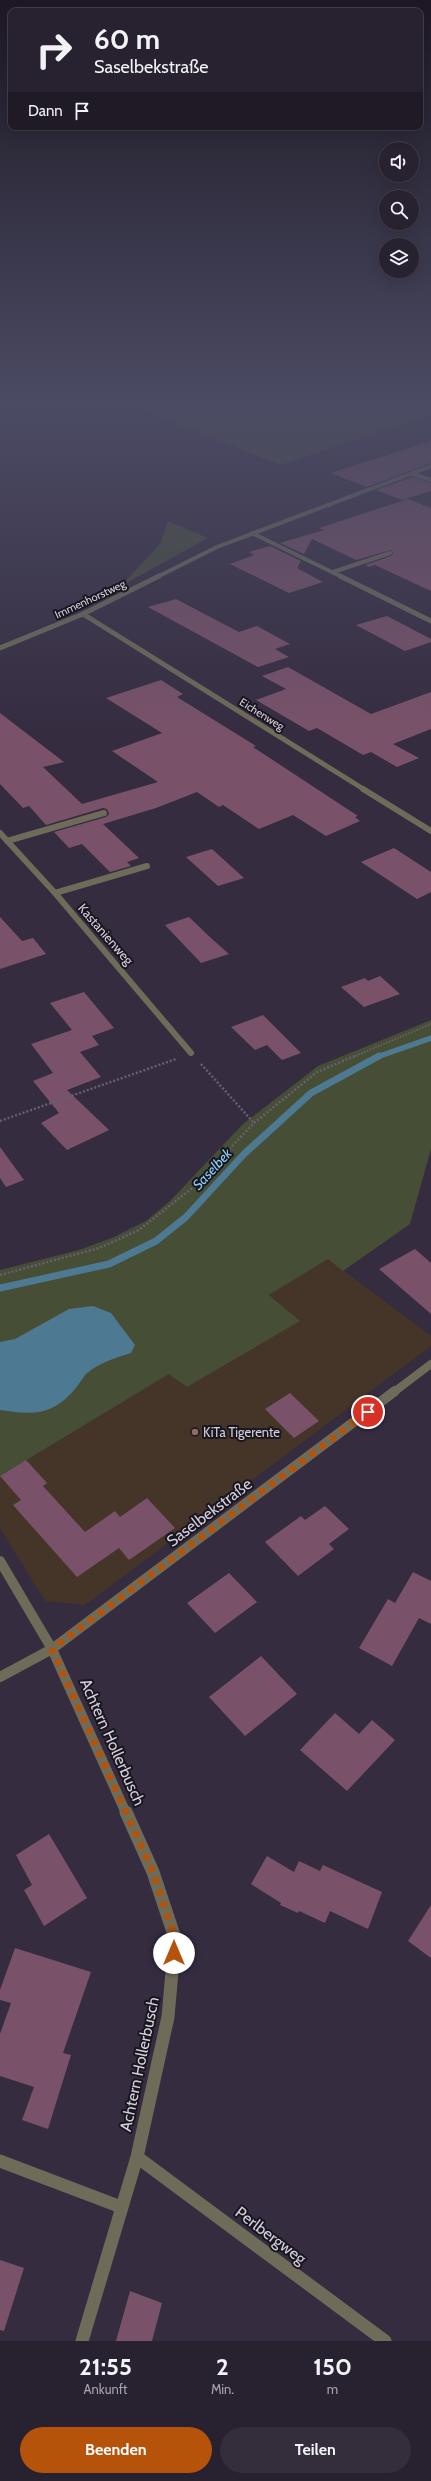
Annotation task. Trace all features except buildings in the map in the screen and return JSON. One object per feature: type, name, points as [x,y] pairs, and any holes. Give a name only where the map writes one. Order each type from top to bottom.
[{"type":"street","name":"Immenhorstweg","points":[[0,648],[83,614],[217,547],[297,516]]},
{"type":"street","points":[[252,533],[431,621]]},
{"type":"street","points":[[333,572],[390,553]]},
{"type":"street","name":"Eichenweg","points":[[83,614],[431,831]]},
{"type":"street","points":[[7,841],[104,813]]},
{"type":"street","name":"Kastanienweg","points":[[0,833],[55,893],[191,1053]]},
{"type":"street","points":[[55,893],[147,866]]},
{"type":"street","name":"Saselbekstraße","points":[[0,1677],[52,1649],[431,1364]]},
{"type":"street","name":"Achtern Hollerbusch","points":[[0,1561],[52,1649],[153,1872],[175,1938],[168,2017],[137,2157],[82,2341]]},
{"type":"street","name":"Perlbergweg","points":[[137,2157],[385,2341]]},
{"type":"street","points":[[0,2161],[121,2207]]},
{"type":"path","points":[[0,1275],[99,1248],[139,1230],[154,1220],[191,1189],[254,1123],[321,1070],[431,1024]]},
{"type":"path","points":[[427,1026],[431,1028]]},
{"type":"path","points":[[0,1121],[191,1053],[254,1123]]},
{"type":"shaded area","name":"KiTa Tigerente","points":[[328,1259],[431,1336],[431,1346],[85,1605],[45,1601],[0,1528],[0,1476],[169,1374],[299,1320],[269,1295]]},
{"type":"green space","points":[[168,521],[208,538],[121,586],[160,544]]},
{"type":"green space","points":[[431,1020],[431,1149],[410,1224],[343,1271],[328,1259],[269,1295],[300,1321],[187,1387],[169,1374],[0,1476],[0,1270],[79,1250],[114,1237],[146,1221],[170,1201],[243,1124],[318,1066]]},
{"type":"water","points":[[93,1306],[111,1313],[135,1345],[131,1353],[107,1361],[91,1370],[67,1398],[50,1409],[32,1413],[0,1410],[0,1342],[15,1339],[69,1309]]},
{"type":"waterway","name":"Saselbek","points":[[377,1057],[431,1038]]},
{"type":"waterway","name":"Saselbek","points":[[0,1288],[109,1264],[156,1241],[186,1217],[244,1154],[311,1093],[377,1057]]},
{"type":"place","name":"KiTa Tigerente","points":[[195,1432]]},
{"type":"route","points":[[174,1953],[175,1938],[153,1872],[52,1649],[368,1412]]}]
